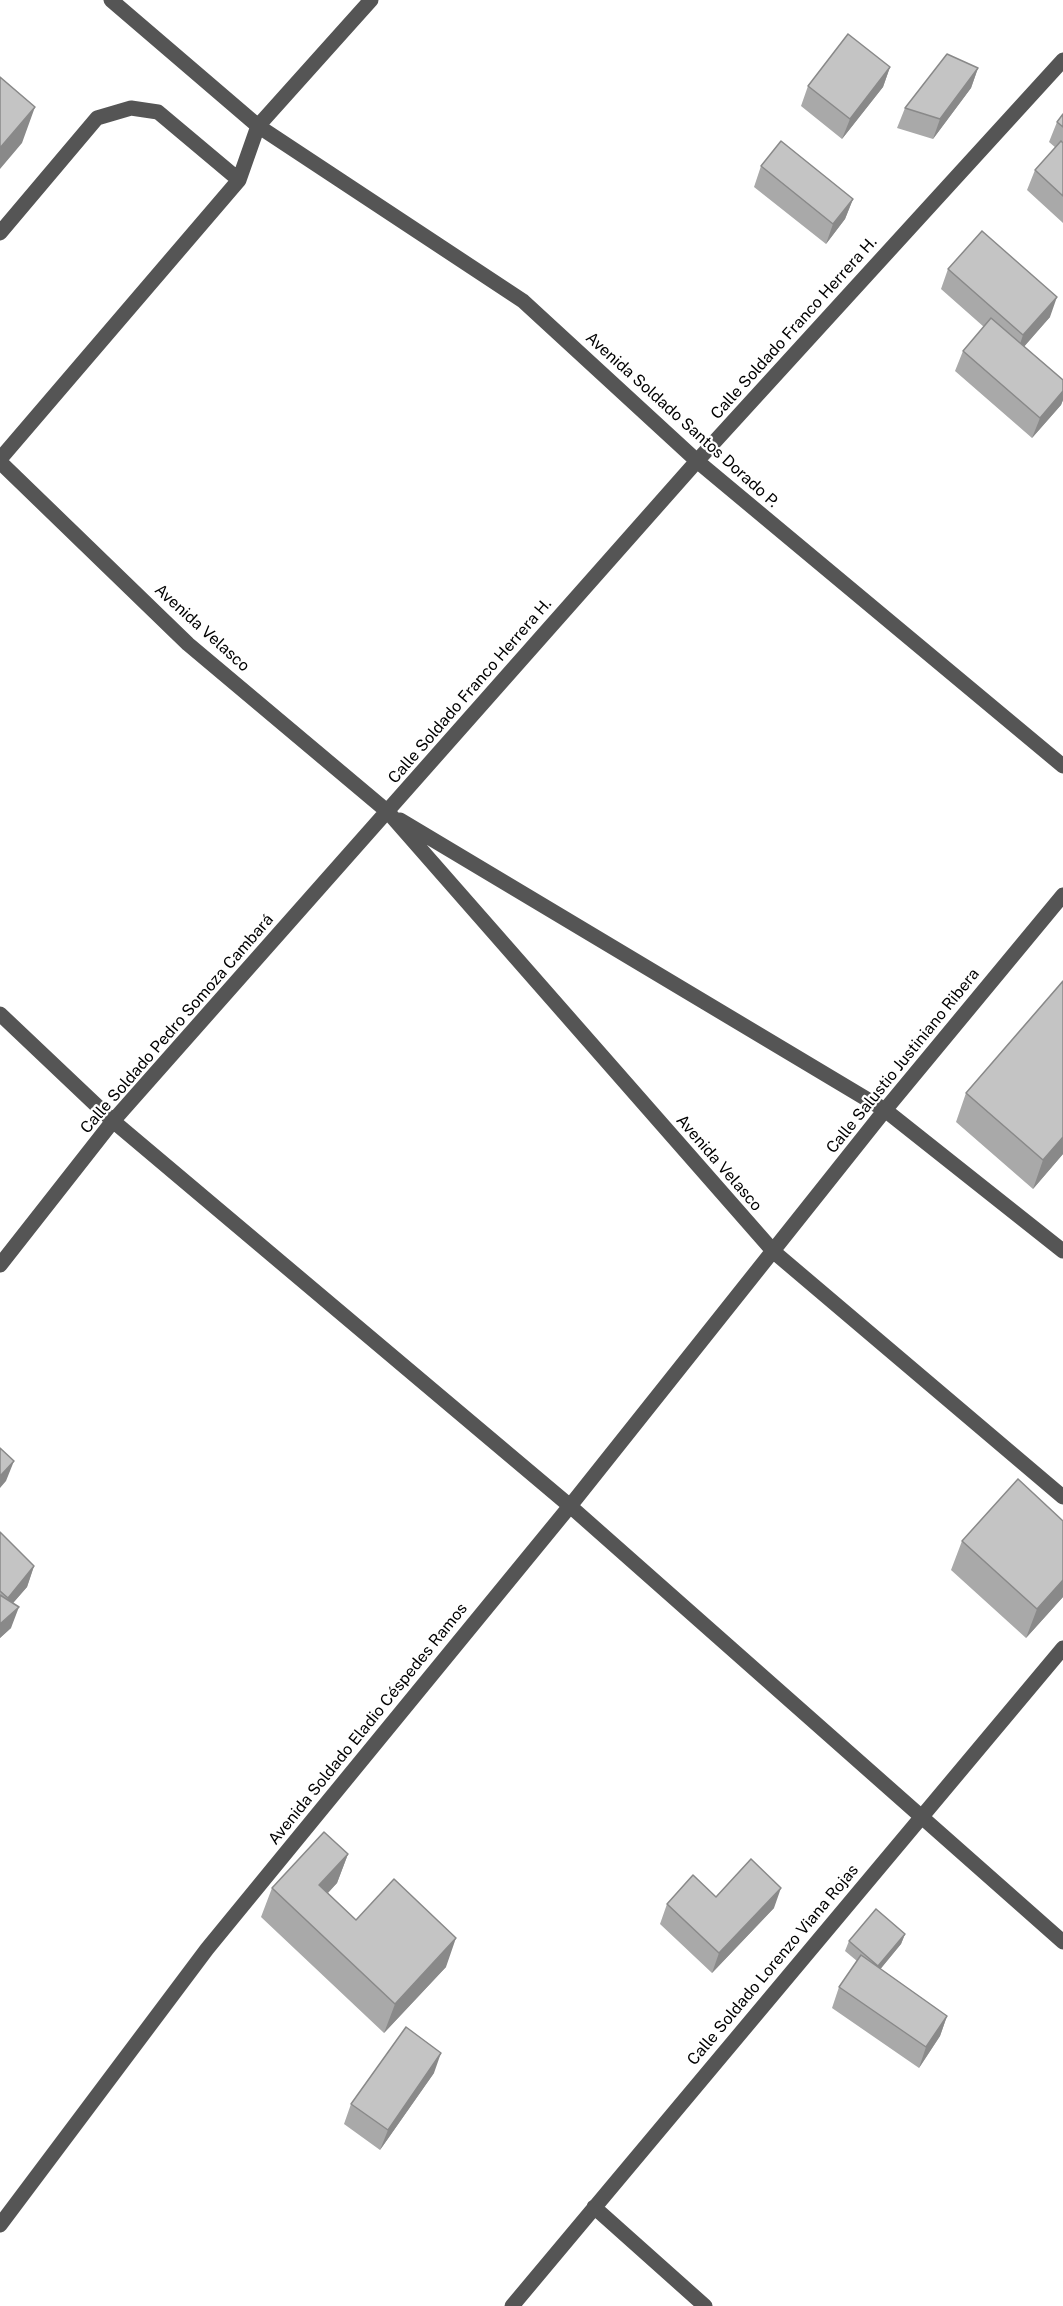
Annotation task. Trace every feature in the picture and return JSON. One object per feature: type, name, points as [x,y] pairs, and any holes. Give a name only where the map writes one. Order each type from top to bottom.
[{"type":"street","name":"Avenida Soldado Santos Dorado P.","points":[[111,0],[258,126],[523,301],[697,461],[1063,766]]},
{"type":"street","points":[[0,461],[239,180],[258,126],[371,0]]},
{"type":"street","name":"Calle Soldado Franco Herrera H.","points":[[388,812],[697,461],[1063,60]]},
{"type":"street","points":[[0,233],[97,118],[131,108],[158,112],[239,180]]},
{"type":"street","name":"Avenida Velasco","points":[[0,461],[188,644],[388,812],[774,1252],[1063,1497]]},
{"type":"street","name":"Avenida Velasco","points":[[388,812],[885,1110],[1063,1251]]},
{"type":"street","name":"Calle Soldado Pedro Somoza Cambará","points":[[0,1265],[113,1121],[388,812]]},
{"type":"street","name":"Calle Salustio Justiniano Ribera","points":[[774,1252],[885,1110],[1063,895]]},
{"type":"street","points":[[0,1014],[113,1121],[570,1506],[1063,1942]]},
{"type":"street","name":"Avenida Soldado Eladio Céspedes Ramos","points":[[0,2225],[207,1949],[570,1506],[774,1252]]},
{"type":"street","name":"Calle Soldado Lorenzo Viana Rojas","points":[[512,2306],[1063,1648]]},
{"type":"street","points":[[594,2207],[705,2306]]},
{"type":"building","points":[[848,34],[890,67],[850,119],[808,86]]},
{"type":"building","points":[[947,54],[978,68],[940,119],[905,108]]},
{"type":"building","points":[[0,77],[35,107],[0,148]]},
{"type":"building","points":[[1063,114],[1063,127],[1057,122]]},
{"type":"building","points":[[781,141],[853,199],[833,224],[761,166]]},
{"type":"building","points":[[1061,141],[1063,143],[1063,196],[1035,170]]},
{"type":"building","points":[[982,231],[1057,297],[1023,335],[948,269]]},
{"type":"building","points":[[991,318],[1063,380],[1063,391],[1040,418],[963,351]]},
{"type":"building","points":[[1063,981],[1063,1137],[1043,1160],[966,1093]]},
{"type":"building","points":[[0,1448],[14,1461],[0,1476]]},
{"type":"building","points":[[1018,1479],[1063,1521],[1063,1580],[1037,1609],[962,1541]]},
{"type":"building","points":[[0,1532],[34,1566],[8,1598],[0,1591]]},
{"type":"building","points":[[0,1595],[19,1607],[0,1624]]},
{"type":"building","points":[[324,1832],[348,1854],[319,1885],[356,1920],[394,1879],[456,1938],[395,2004],[272,1888]]},
{"type":"building","points":[[751,1859],[781,1888],[719,1953],[667,1904],[693,1875],[716,1897]]},
{"type":"building","points":[[876,1909],[905,1934],[878,1966],[849,1941]]},
{"type":"building","points":[[861,1955],[947,2016],[926,2047],[839,1987]]},
{"type":"building","points":[[406,2027],[441,2053],[388,2130],[351,2104]]}]
